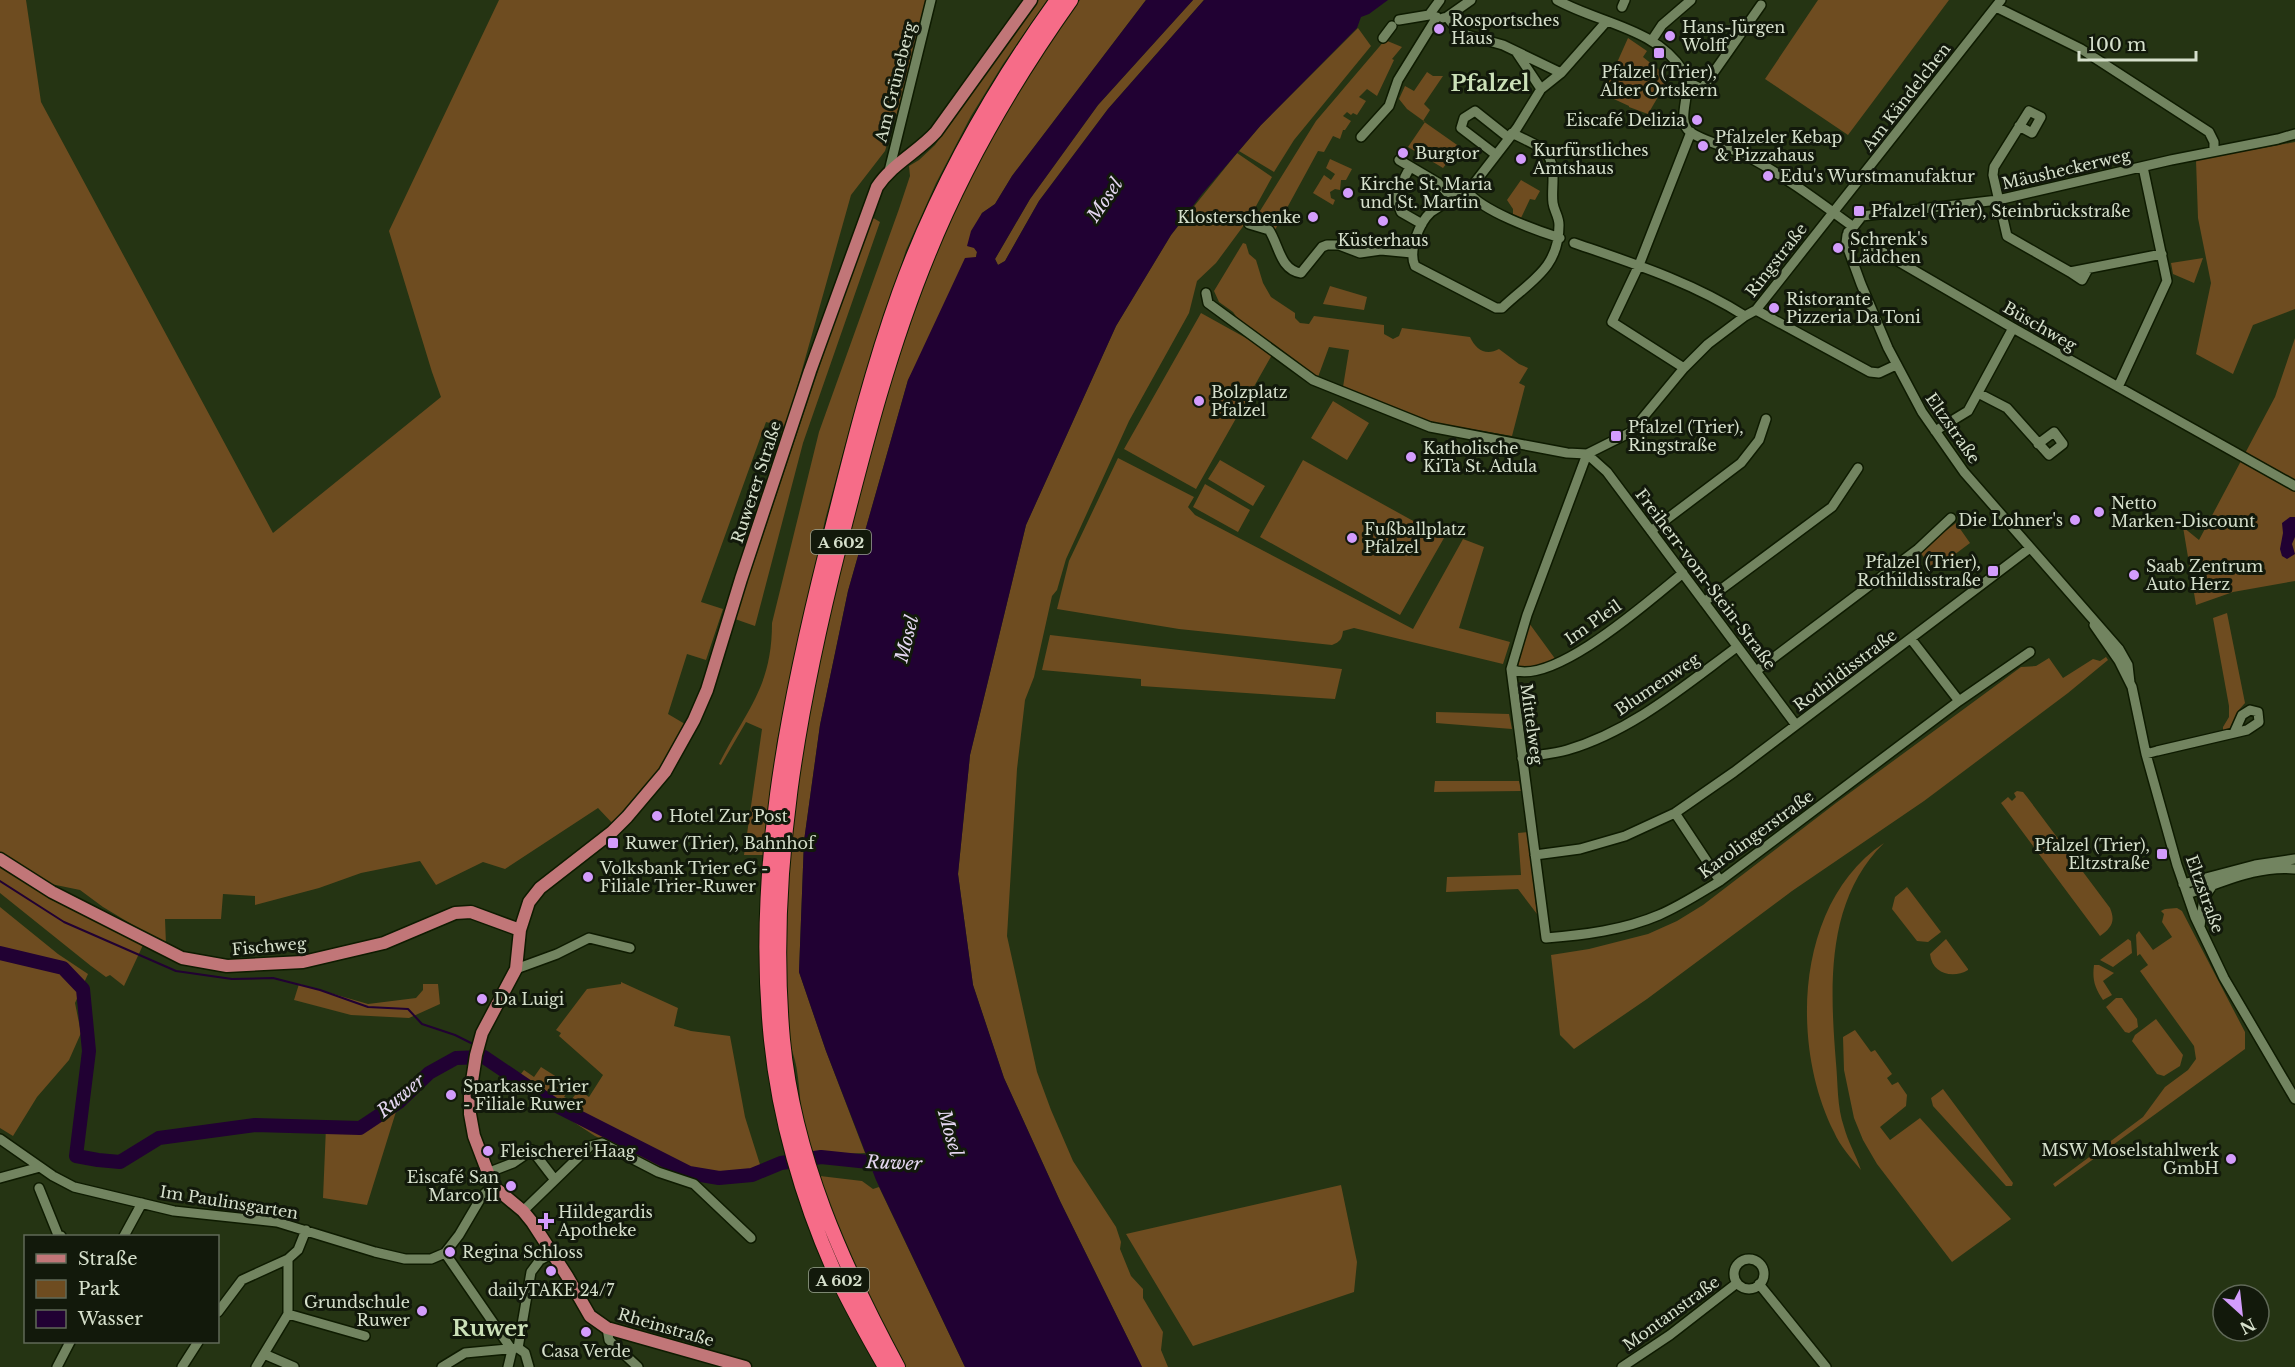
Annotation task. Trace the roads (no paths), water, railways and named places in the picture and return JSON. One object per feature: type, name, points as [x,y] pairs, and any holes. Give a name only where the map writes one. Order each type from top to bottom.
[{"type":"highway","name":"A 602","points":[[885,1367],[834,1269],[793,1128],[771,1041],[767,979],[768,902],[771,850],[784,740],[814,600],[854,439],[879,351],[900,290],[938,200],[975,127],[1010,69],[1057,0]]},
{"type":"highway","name":"A 602","points":[[793,1128],[783,1042],[779,910],[783,852],[795,751],[825,604],[891,359],[928,254],[985,135],[1020,75],[1071,0]]},
{"type":"highway","name":"A 602","points":[[810,1188],[856,1287],[898,1367]]},
{"type":"main road","name":"Ruwerer Straße","points":[[470,1094],[482,1033],[516,969],[520,930],[525,909],[532,897],[552,878],[612,832],[627,817],[665,772],[680,749],[694,720],[707,690],[810,371],[877,187],[889,171],[920,149],[936,132],[1031,0]]},
{"type":"main road","name":"Fischweg","points":[[0,859],[52,892],[182,958],[227,966],[303,962],[384,943],[455,913],[463,912],[471,912],[520,930]]},
{"type":"main road","name":"Rheinstraße","points":[[470,1094],[470,1114],[474,1136],[493,1186],[523,1211],[552,1253],[590,1316],[607,1328],[745,1367]]},
{"type":"street","name":"Am Grüneberg","points":[[889,171],[931,0]]},
{"type":"street","points":[[1361,137],[1389,106],[1398,80],[1438,16],[1440,0]]},
{"type":"street","points":[[1383,38],[1396,23],[1438,16],[1451,12],[1471,0]]},
{"type":"street","points":[[1557,0],[1575,10],[1652,40],[1683,71],[1689,86],[1684,105],[1684,120],[1691,132],[1639,265],[1612,322],[1684,368]]},
{"type":"street","points":[[1652,40],[1662,25],[1691,0]]},
{"type":"street","points":[[1999,4],[2081,49],[2209,132],[2214,142],[2214,150]]},
{"type":"street","name":"Am Kändelchen","points":[[1833,212],[1999,4]]},
{"type":"street","points":[[1689,86],[1694,85],[1702,89],[1761,5]]},
{"type":"street","points":[[1438,16],[1460,33],[1503,45],[1561,73]]},
{"type":"street","points":[[1495,154],[1461,128],[1464,118],[1475,111],[1511,135],[1545,151],[1551,159],[1553,170],[1552,202],[1558,216],[1559,238],[1554,255],[1537,280],[1502,308],[1496,308],[1415,266],[1412,253],[1422,224],[1431,212],[1467,191],[1511,135],[1541,89],[1561,73],[1606,22]]},
{"type":"street","points":[[1517,53],[1541,89]]},
{"type":"street","points":[[2019,126],[1994,167],[1998,200],[2007,236],[2070,272],[2162,254]]},
{"type":"street","name":"Büschweg","points":[[1691,132],[1748,156],[1833,212],[1850,229],[2013,328],[2295,486]]},
{"type":"street","name":"Mäusheckerweg","points":[[1850,229],[1862,216],[1998,200],[2214,150],[2295,134]]},
{"type":"street","points":[[1399,160],[1438,183],[1453,199]]},
{"type":"street","points":[[1410,167],[1395,196],[1401,212],[1422,224]]},
{"type":"street","points":[[2118,387],[2167,280],[2143,167]]},
{"type":"street","points":[[1467,191],[1472,198],[1484,206],[1559,238]]},
{"type":"street","name":"Ringstraße","points":[[1587,454],[1631,432],[1684,368],[1708,344],[1756,310],[1833,212]]},
{"type":"street","points":[[1249,224],[1269,230],[1284,264],[1296,273],[1301,273],[1327,245],[1339,245],[1360,253],[1381,250],[1412,253]]},
{"type":"street","name":"Eltzstraße","points":[[1850,229],[1846,243],[1861,284],[1896,365],[1935,431],[1965,472],[2086,613],[2102,627],[2123,654],[2130,674],[2146,754],[2183,884],[2224,978],[2295,1099]]},
{"type":"street","points":[[1574,243],[1639,265],[1710,294],[1745,316]]},
{"type":"street","points":[[1206,293],[1208,303],[1313,380],[1430,427],[1568,453],[1587,454]]},
{"type":"street","points":[[1756,310],[1870,372],[1879,373],[1896,365]]},
{"type":"street","points":[[1935,431],[1968,411],[2013,328]]},
{"type":"street","points":[[1978,393],[2007,408],[2038,444]]},
{"type":"street","points":[[1651,531],[1741,463],[1759,440],[1766,419]]},
{"type":"street","name":"Freiherr-vom-Stein-Straße","points":[[1587,454],[1607,472],[1796,726]]},
{"type":"street","name":"Mittelweg","points":[[1546,938],[1511,669],[1527,615],[1587,454]]},
{"type":"street","points":[[1704,602],[1832,507],[1858,468]]},
{"type":"street","points":[[1756,671],[1918,549],[1951,518]]},
{"type":"street","name":"Rothildisstraße","points":[[1535,855],[1580,849],[1625,836],[1676,813],[1796,726],[2031,548]]},
{"type":"street","name":"Im Pleil","points":[[1511,669],[1528,674],[1574,655],[1683,573]]},
{"type":"street","points":[[1911,639],[1959,701]]},
{"type":"street","name":"Blumenweg","points":[[1522,758],[1567,750],[1602,737],[1652,709],[1737,647]]},
{"type":"street","name":"Karolingerstraße","points":[[1546,938],[1607,931],[1658,915],[1720,881],[1959,701],[2030,652]]},
{"type":"street","points":[[2146,754],[2234,733]]},
{"type":"street","points":[[1676,813],[1720,881]]},
{"type":"street","points":[[2183,884],[2255,865],[2295,859]]},
{"type":"street","points":[[2187,894],[2257,872],[2280,868],[2295,869]]},
{"type":"street","points":[[2200,926],[2204,898],[2212,886]]},
{"type":"street","points":[[516,969],[556,954],[589,938],[630,948]]},
{"type":"street","name":"Im Paulinsgarten","points":[[4,1141],[40,1167],[74,1187],[188,1213],[246,1217],[277,1222],[405,1259],[431,1258],[445,1253]]},
{"type":"street","points":[[523,1211],[590,1146],[602,1143],[658,1172],[694,1184],[751,1238]]},
{"type":"street","points":[[488,1173],[513,1163],[532,1150],[555,1180]]},
{"type":"street","points":[[0,1178],[40,1167]]},
{"type":"street","points":[[493,1186],[482,1196],[459,1235],[445,1253],[515,1349]]},
{"type":"street","points":[[39,1188],[58,1235]]},
{"type":"street","points":[[125,1235],[142,1203]]},
{"type":"street","points":[[219,1311],[242,1280],[288,1259],[298,1250],[306,1230]]},
{"type":"street","points":[[508,1367],[515,1349],[531,1272],[540,1260],[552,1253]]},
{"type":"street","points":[[256,1367],[288,1314],[288,1259]]},
{"type":"street","points":[[1744,1259],[1755,1260],[1762,1267],[1764,1275],[1759,1284],[1744,1288],[1737,1283],[1733,1274],[1736,1266],[1744,1259]]},
{"type":"street","name":"Montanstraße","points":[[1622,1367],[1670,1335],[1737,1283]]},
{"type":"street","points":[[1759,1284],[1826,1367]]},
{"type":"street","points":[[288,1314],[365,1336]]},
{"type":"street","points":[[607,1328],[609,1340],[638,1367]]},
{"type":"street","points":[[57,1367],[69,1343]]},
{"type":"street","points":[[182,1367],[197,1343]]},
{"type":"street","points":[[442,1367],[465,1353],[515,1349],[525,1353],[529,1367]]},
{"type":"street","points":[[264,1354],[294,1367]]},
{"type":"water","name":"Mosel","points":[[1146,0],[1193,0],[1098,105],[1030,199],[995,259],[998,265],[1005,261],[1039,201],[1108,109],[1204,0],[1388,0],[1361,17],[1357,28],[1261,125],[1202,194],[1171,235],[1116,326],[1026,525],[970,755],[958,874],[973,985],[1004,1078],[1060,1201],[1142,1367],[965,1367],[876,1180],[826,1051],[799,972],[804,841],[820,725],[848,591],[908,380],[965,258],[976,257],[977,252],[974,248],[967,246],[971,231],[982,213],[995,204],[1012,176]]},
{"type":"water","points":[[2290,517],[2295,517],[2295,537],[2292,544],[2295,554],[2287,559],[2282,556],[2280,549],[2282,523]]},
{"type":"waterway","points":[[0,881],[64,922],[176,971],[232,979],[273,978],[320,990],[368,1007],[408,1009],[422,1024],[455,1035],[475,1045]]},
{"type":"waterway","name":"Ruwer","points":[[0,953],[63,968],[83,989],[89,1051],[76,1156],[120,1162],[159,1138],[255,1125],[360,1128],[399,1102],[429,1073],[456,1058],[484,1057],[555,1105],[689,1173],[719,1178],[752,1175],[781,1163],[821,1157],[888,1164]]},
{"type":"place","name":"Rosportsches Haus","points":[[1439,29]]},
{"type":"place","name":"Hans-Jürgen Wolff","points":[[1670,36]]},
{"type":"place","name":"Pfalzel (Trier), Alter Ortskern","points":[[1659,53]]},
{"type":"place","name":"Eiscafé Delizia","points":[[1697,120]]},
{"type":"place","name":"Pfalzeler Kebap & Pizzahaus","points":[[1703,146]]},
{"type":"place","name":"Burgtor","points":[[1403,153]]},
{"type":"place","name":"Kurfürstliches Amtshaus","points":[[1521,159]]},
{"type":"place","name":"Edu's Wurstmanufaktur","points":[[1768,176]]},
{"type":"place","name":"Kirche St. Maria und St. Martin","points":[[1348,193]]},
{"type":"place","name":"Pfalzel (Trier), Steinbrückstraße","points":[[1859,211]]},
{"type":"place","name":"Klosterschenke","points":[[1313,217]]},
{"type":"place","name":"Küsterhaus","points":[[1383,221]]},
{"type":"place","name":"Schrenk's Lädchen","points":[[1838,248]]},
{"type":"place","name":"Ristorante Pizzeria Da Toni","points":[[1774,308]]},
{"type":"place","name":"Bolzplatz Pfalzel","points":[[1199,401]]},
{"type":"place","name":"Pfalzel (Trier), Ringstraße","points":[[1616,436]]},
{"type":"place","name":"Katholische KiTa St. Adula","points":[[1411,457]]},
{"type":"place","name":"Netto Marken-Discount","points":[[2099,512]]},
{"type":"place","name":"Die Lohner's","points":[[2075,520]]},
{"type":"place","name":"Fußballplatz Pfalzel","points":[[1352,538]]},
{"type":"place","name":"Pfalzel (Trier), Rothildisstraße","points":[[1993,571]]},
{"type":"place","name":"Saab Zentrum Auto Herz","points":[[2134,575]]},
{"type":"place","name":"Hotel Zur Post","points":[[657,816]]},
{"type":"place","name":"Ruwer (Trier), Bahnhof","points":[[613,843]]},
{"type":"place","name":"Pfalzel (Trier), Eltzstraße","points":[[2162,854]]},
{"type":"place","name":"Volksbank Trier eG - Filiale Trier-Ruwer","points":[[588,877]]},
{"type":"place","name":"Da Luigi","points":[[482,999]]},
{"type":"place","name":"Sparkasse Trier - Filiale Ruwer","points":[[451,1095]]},
{"type":"place","name":"Fleischerei Haag","points":[[488,1151]]},
{"type":"place","name":"MSW Moselstahlwerk GmbH","points":[[2231,1159]]},
{"type":"place","name":"Eiscafé San Marco II","points":[[511,1186]]},
{"type":"place","name":"Hildegardis Apotheke","points":[[546,1221]]},
{"type":"place","name":"Regina Schloss","points":[[450,1252]]},
{"type":"place","name":"dailyTAKE 24/7","points":[[551,1271]]},
{"type":"place","name":"Grundschule Ruwer","points":[[422,1311]]},
{"type":"place","name":"Casa Verde","points":[[586,1332]]},
{"type":"district","name":"Pfalzel","points":[[1490,83]]},
{"type":"district","name":"Ruwer","points":[[490,1328]]}]
